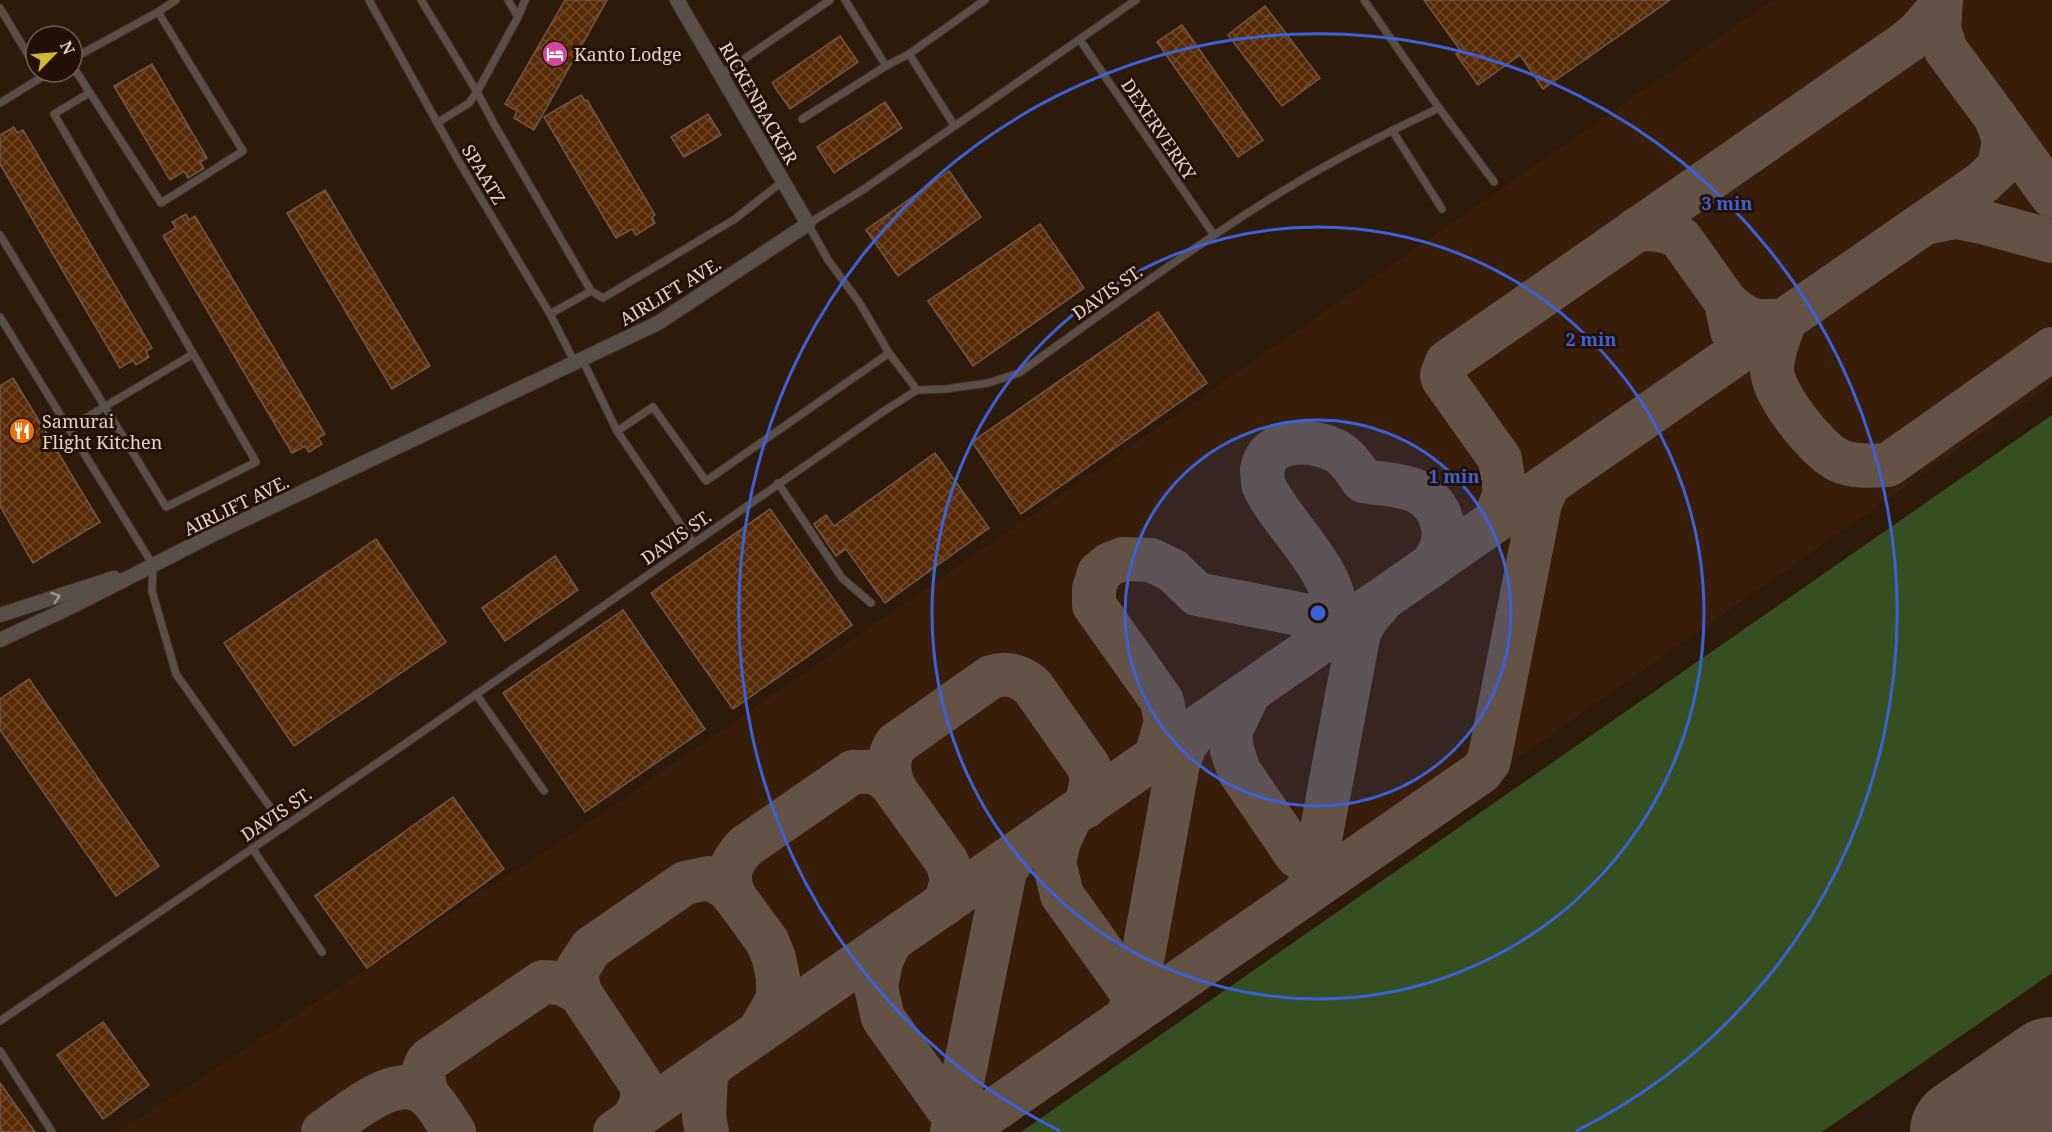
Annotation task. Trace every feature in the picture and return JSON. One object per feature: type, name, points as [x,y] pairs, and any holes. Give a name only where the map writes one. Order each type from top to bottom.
[{"type":"street","name":"RICKENBACKER","points":[[677,0],[808,224]]},
{"type":"street","name":"AIRLIFT AVE.","points":[[0,639],[75,605],[214,534],[658,323],[808,224]]},
{"type":"street","name":"AIRLIFT AVE.","points":[[0,615],[153,565]]},
{"type":"lane","points":[[84,52],[176,0]]},
{"type":"lane","name":"SPAATZ","points":[[369,0],[437,123],[579,361],[617,431],[693,543]]},
{"type":"lane","points":[[421,0],[477,92],[591,291],[603,298],[735,219],[783,181]]},
{"type":"lane","points":[[508,0],[518,17]]},
{"type":"lane","points":[[437,123],[469,103],[477,92],[525,0]]},
{"type":"lane","points":[[722,74],[830,0]]},
{"type":"lane","points":[[845,0],[886,66]]},
{"type":"lane","points":[[802,119],[909,54],[985,0]]},
{"type":"lane","name":"AIRLIFT AVE.","points":[[808,224],[864,189],[1136,0]]},
{"type":"lane","points":[[1364,0],[1494,182]]},
{"type":"lane","points":[[0,8],[24,48]]},
{"type":"lane","points":[[84,84],[161,203],[243,151],[158,12]]},
{"type":"lane","name":"DEXERVERKY","points":[[1080,40],[1214,235]]},
{"type":"lane","points":[[909,54],[954,125]]},
{"type":"lane","points":[[0,103],[27,84]]},
{"type":"lane","points":[[0,235],[166,507],[256,462],[54,114],[89,93]]},
{"type":"lane","name":"DAVIS ST.","points":[[0,1021],[212,878],[881,412],[917,390],[946,389],[988,383],[1019,373],[1214,235],[1288,189],[1392,130],[1439,108]]},
{"type":"lane","points":[[1392,130],[1442,209]]},
{"type":"lane","points":[[808,224],[828,260],[859,302],[889,353],[917,390]]},
{"type":"lane","points":[[550,314],[591,291]]},
{"type":"lane","points":[[0,317],[153,565],[152,591],[176,674],[284,827]]},
{"type":"lane","points":[[617,431],[653,407],[706,481],[889,353]]},
{"type":"lane","points":[[69,428],[193,354]]},
{"type":"lane","points":[[778,483],[842,578],[871,603]]},
{"type":"lane","points":[[476,694],[544,790]]},
{"type":"lane","points":[[252,848],[322,952]]},
{"type":"lane","points":[[0,1051],[52,1132]]},
{"type":"shaded area","points":[[1773,0],[2052,0],[2052,384],[984,1132],[119,1132],[591,821]]},
{"type":"green space","points":[[2052,415],[2052,973],[1822,1132],[1021,1132]]},
{"type":"building","name":"Kanto Lodge","points":[[565,0],[607,0],[534,130],[514,118],[517,111],[505,104]]},
{"type":"building","points":[[1424,0],[1670,0],[1543,89],[1520,55],[1478,85],[1456,54],[1461,51]]},
{"type":"building","points":[[1265,6],[1320,78],[1282,106],[1228,35]]},
{"type":"building","points":[[1182,25],[1263,140],[1238,157],[1157,42]]},
{"type":"building","points":[[840,36],[858,62],[790,109],[772,83]]},
{"type":"building","points":[[152,64],[207,158],[200,162],[204,168],[188,178],[184,171],[170,180],[114,86]]},
{"type":"building","points":[[581,95],[585,101],[587,100],[655,215],[652,217],[655,223],[636,235],[632,229],[616,238],[544,117]]},
{"type":"building","points":[[885,102],[902,128],[834,173],[817,147]]},
{"type":"building","points":[[708,114],[721,135],[684,157],[671,137]]},
{"type":"building","points":[[14,127],[17,133],[23,130],[152,348],[146,352],[149,357],[136,365],[133,360],[120,368],[0,164],[0,135]]},
{"type":"building","points":[[949,171],[981,217],[898,276],[866,230]]},
{"type":"building","points":[[325,190],[430,366],[392,389],[287,213]]},
{"type":"building","points":[[186,214],[189,220],[195,216],[325,434],[318,438],[322,444],[309,452],[305,446],[292,453],[163,236],[176,228],[172,222]]},
{"type":"building","points":[[1040,224],[1084,288],[973,366],[928,301]]},
{"type":"building","points":[[1158,312],[1207,383],[1021,514],[972,442]]},
{"type":"building","name":"Samurai Flight Kitchen","points":[[13,378],[100,522],[33,563],[0,506],[0,386]]},
{"type":"building","points":[[935,453],[989,528],[885,603],[846,549],[836,556],[814,524],[826,515],[834,526]]},
{"type":"building","points":[[770,509],[852,625],[733,709],[651,593]]},
{"type":"building","points":[[376,539],[446,642],[294,746],[224,643]]},
{"type":"building","points":[[555,556],[578,590],[505,641],[482,608]]},
{"type":"building","points":[[623,610],[705,729],[585,812],[503,693]]},
{"type":"building","points":[[29,679],[159,866],[116,896],[0,730],[0,699]]},
{"type":"building","points":[[453,797],[504,869],[367,968],[315,896]]},
{"type":"building","points":[[103,1022],[149,1085],[103,1119],[57,1055]]},
{"type":"building","points":[[0,1083],[35,1132],[0,1132]]},
{"type":"taxiway","points":[[615,1132],[1982,183],[1999,167],[2004,140],[1996,118],[1946,50],[1939,29],[1941,0]]},
{"type":"taxiway","points":[[1495,521],[1505,492],[1500,459],[1443,379],[1442,375],[1447,362],[1907,42],[1919,32],[1940,7]]},
{"type":"taxiway","points":[[1996,118],[2052,196]]},
{"type":"taxiway","points":[[1925,223],[1956,217],[2052,241]]},
{"type":"taxiway","points":[[1637,229],[1666,231],[1681,239],[1726,302],[1732,331]]},
{"type":"taxiway","points":[[1726,302],[1740,314],[1753,320],[1785,320],[1772,363],[1774,380],[1779,392],[1797,420],[1818,445],[1838,460],[1856,465],[1888,465],[2052,349]]},
{"type":"taxiway","points":[[1323,641],[1334,610],[1332,595],[1317,562],[1270,498],[1263,484],[1262,470],[1266,459],[1273,451],[1283,445],[1294,443],[1318,444],[1346,458],[1363,481],[1405,487],[1425,496],[1440,516],[1444,532],[1441,548],[1432,565]]},
{"type":"taxiway","points":[[962,1132],[1481,772],[1489,761],[1540,503],[1548,485]]},
{"type":"taxiway","points":[[1157,753],[1166,722],[1162,701],[1094,605],[1094,589],[1099,573],[1110,564],[1123,559],[1151,560],[1172,570],[1197,594],[1329,620],[1357,618]]},
{"type":"taxiway","points":[[1304,895],[1313,877],[1359,632],[1379,604]]},
{"type":"taxiway","points":[[893,785],[889,764],[896,744],[991,677],[1008,675],[1018,677],[1032,686],[1089,767],[1092,780],[1086,806]]},
{"type":"taxiway","points":[[1249,692],[1230,732],[1232,750],[1239,771],[1297,856],[1315,864],[1339,867]]},
{"type":"taxiway","points":[[1127,1017],[1136,994],[1178,764],[1185,745],[1198,728]]},
{"type":"taxiway","points":[[734,896],[730,882],[731,869],[736,858],[746,846],[853,772],[874,772],[889,781],[947,862],[952,878],[947,899],[943,905]]},
{"type":"taxiway","points":[[1070,817],[1059,841],[1054,862],[1062,895],[1127,986],[1148,992],[1158,990]]},
{"type":"taxiway","points":[[952,1132],[1005,871],[1016,854]]},
{"type":"taxiway","points":[[580,993],[577,979],[578,968],[591,948],[685,883],[709,878],[726,887],[734,896],[767,941],[774,958],[778,978],[778,999],[759,1032]]},
{"type":"taxiway","points":[[890,942],[881,961],[876,987],[883,1018],[946,1106],[963,1113],[978,1111]]},
{"type":"taxiway","points":[[426,1094],[424,1071],[430,1059],[543,982],[562,983],[580,993],[641,1084],[640,1105],[630,1123]]},
{"type":"taxiway","points":[[707,1132],[704,1117],[706,1073],[713,1065]]},
{"type":"taxiway","points":[[323,1132],[359,1106],[387,1091],[401,1087],[414,1088],[426,1094],[438,1107],[454,1132]]},
{"type":"runway","points":[[1964,1132],[2052,1071]]},
{"type":"place","name":"Kanto Lodge","points":[[555,54]]},
{"type":"place","name":"Samurai Flight Kitchen","points":[[22,431]]}]
